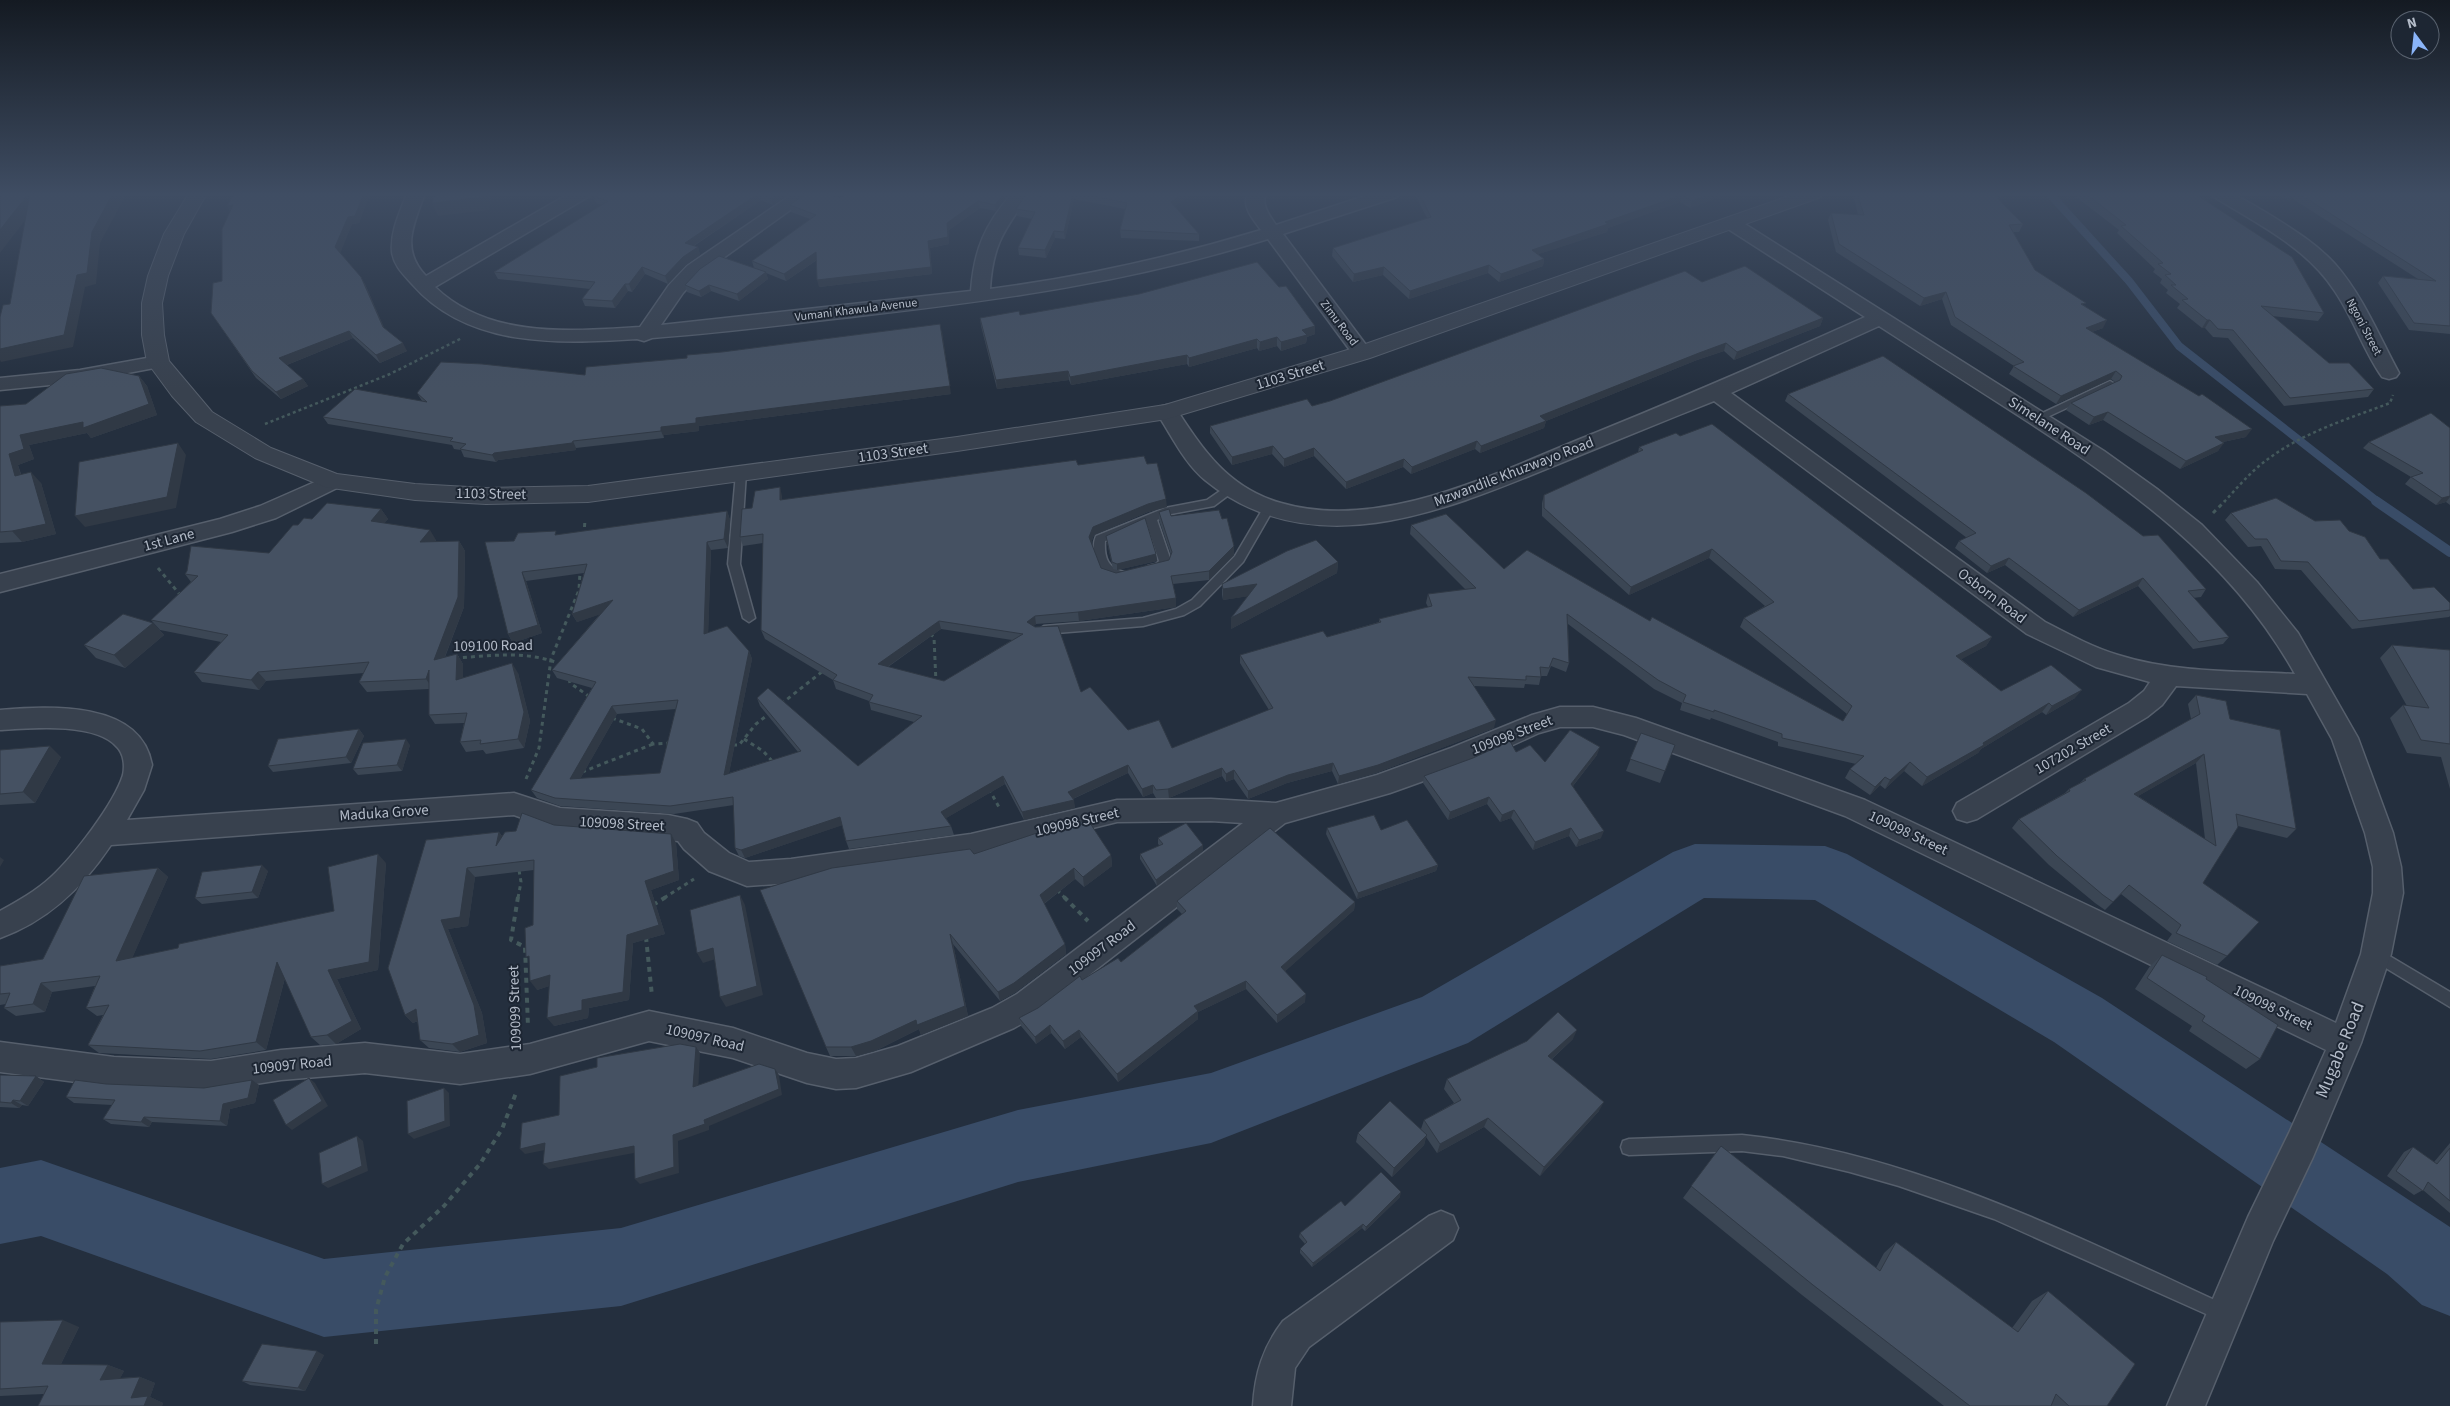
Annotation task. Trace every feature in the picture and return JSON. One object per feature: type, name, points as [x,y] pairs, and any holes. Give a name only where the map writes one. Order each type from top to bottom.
[{"type":"street","name":"1103 Street","points":[[165,259],[158,276],[152,303],[152,335],[158,362],[180,391],[204,417],[263,453],[333,482],[415,492],[486,496],[588,494],[1167,412],[1362,352],[1629,259]]},
{"type":"street","name":"Vumani Khawula Avenue","points":[[404,259],[405,263],[424,286],[445,307],[476,322],[518,332],[563,336],[644,335],[980,295],[1115,274],[1172,259]]},
{"type":"street","points":[[424,286],[471,259]]},
{"type":"street","points":[[644,335],[676,289],[694,270],[710,259]]},
{"type":"street","points":[[980,295],[984,259]]},
{"type":"street","name":"Zimu Road","points":[[1291,259],[1362,352]]},
{"type":"street","name":"Simelane Road","points":[[1787,259],[2037,418],[2149,494],[2194,530],[2254,596],[2289,640],[2316,685]]},
{"type":"street","name":"Ngoni Street","points":[[2318,259],[2327,266],[2343,288],[2389,373]]},
{"type":"street","name":"Mzwandile Khuzwayo Road","points":[[1167,412],[1210,472],[1230,488],[1270,508],[1306,517],[1344,519],[1384,516],[1430,505],[1480,487],[1716,392],[1880,318]]},
{"type":"street","points":[[0,384],[80,376],[158,362]]},
{"type":"street","name":"Osborn Road","points":[[1716,392],[2036,628],[2082,652],[2129,668],[2169,676],[2316,685]]},
{"type":"street","name":"1st Lane","points":[[0,583],[141,548],[268,512],[333,482]]},
{"type":"street","name":"107202 Street","points":[[1967,810],[2138,710],[2153,698],[2169,676]]},
{"type":"street","name":"Mugabe Road","points":[[2186,1406],[2260,1229],[2301,1145],[2345,1042],[2376,954],[2388,894],[2387,867],[2379,833],[2345,738],[2316,685]]},
{"type":"street","name":"109098 Street","points":[[514,804],[560,820],[595,824],[668,827],[687,831],[694,841],[719,862],[747,874],[791,871],[971,846],[1117,811],[1211,810],[1276,814],[1380,785],[1461,756],[1532,725],[1560,717],[1593,717],[1627,725],[1855,808],[2345,1042]]},
{"type":"street","points":[[0,720],[75,719],[109,727],[128,739],[138,766],[131,789],[103,834],[68,879],[23,914],[0,926]]},
{"type":"street","name":"Maduka Grove","points":[[103,834],[514,804]]},
{"type":"street","name":"109097 Road","points":[[0,1057],[114,1072],[211,1076],[281,1065],[364,1058],[460,1069],[530,1059],[649,1026],[669,1028],[732,1043],[807,1068],[836,1074],[856,1073],[900,1061],[1003,1018],[1028,1004],[1109,944],[1276,814]]},
{"type":"street","points":[[1272,1406],[1273,1375],[1280,1353],[1296,1334],[1441,1228]]},
{"type":"lane","points":[[2037,418],[2110,384]]},
{"type":"lane","points":[[741,473],[734,564],[749,618]]},
{"type":"lane","points":[[1151,518],[1165,561],[1160,568],[1116,576],[1106,572],[1098,545],[1100,539],[1151,518],[1169,511],[1210,503],[1230,488]]},
{"type":"lane","points":[[1036,630],[1144,622],[1180,612],[1196,603],[1239,559],[1270,508]]},
{"type":"lane","points":[[2376,954],[2450,1000]]},
{"type":"lane","points":[[1629,1147],[1742,1143],[1821,1157],[1899,1177],[1959,1197],[2036,1228],[2224,1313]]},
{"type":"path","points":[[236,437],[331,396],[404,370],[434,356],[487,324]]},
{"type":"path","points":[[2194,530],[2266,460],[2283,448],[2313,433],[2390,403],[2394,392],[2389,373]]},
{"type":"path","points":[[583,542],[588,494]]},
{"type":"path","points":[[141,548],[182,596]]},
{"type":"path","points":[[514,804],[539,748],[551,659],[579,590],[580,570]]},
{"type":"path","points":[[926,632],[934,637],[936,690]]},
{"type":"path","name":"109100 Road","points":[[451,658],[529,655],[551,659],[566,668]]},
{"type":"path","points":[[778,706],[829,665]]},
{"type":"path","points":[[568,675],[570,683],[596,701]]},
{"type":"path","points":[[606,712],[610,718],[642,729],[653,744]]},
{"type":"path","points":[[730,745],[739,745],[756,724],[771,712]]},
{"type":"path","points":[[744,738],[763,751],[776,765]]},
{"type":"path","points":[[580,773],[653,744],[675,743]]},
{"type":"path","points":[[989,785],[989,792],[1016,836]]},
{"type":"path","points":[[646,909],[719,862]]},
{"type":"path","name":"109099 Street","points":[[376,1344],[376,1310],[385,1277],[402,1244],[444,1206],[480,1164],[502,1128],[530,1059],[525,947],[511,940],[521,882],[519,866]]},
{"type":"path","points":[[1054,887],[1109,944]]},
{"type":"path","points":[[646,927],[646,954],[652,989],[649,1026]]},
{"type":"building","points":[[18,259],[89,259],[87,273],[77,275],[64,335],[0,349],[0,317],[3,305],[10,304]]},
{"type":"building","points":[[222,259],[345,259],[361,277],[383,327],[403,343],[376,355],[349,331],[279,358],[303,379],[276,392],[252,371],[211,313],[213,283],[222,281]]},
{"type":"building","points":[[515,259],[681,259],[665,276],[642,267],[612,301],[582,299],[595,282],[494,272]]},
{"type":"building","points":[[715,259],[727,259],[766,272],[737,294],[709,285],[699,291],[685,285],[700,269]]},
{"type":"building","points":[[755,259],[806,259],[784,274],[752,261]]},
{"type":"building","points":[[816,259],[930,259],[931,267],[817,280]]},
{"type":"building","points":[[1342,259],[1544,259],[1501,274],[1489,265],[1410,291],[1384,267],[1354,274]]},
{"type":"building","points":[[1862,259],[2028,259],[2035,270],[2086,303],[2081,304],[2107,320],[2086,328],[2199,396],[2202,394],[2252,429],[2215,437],[2224,443],[2186,461],[2108,412],[2094,417],[2071,403],[2120,380],[2122,376],[2116,371],[2061,396],[2013,366],[2024,362],[1955,317],[1946,292],[1924,298]]},
{"type":"building","points":[[2158,259],[2293,259],[2324,313],[2261,306],[2329,363],[2349,363],[2374,389],[2290,398],[2233,330],[2218,329],[2210,320],[2207,320],[2182,300],[2188,299],[2171,285],[2176,285],[2165,275],[2171,274],[2158,264],[2163,263]]},
{"type":"building","points":[[2401,259],[2450,259],[2450,326],[2414,323],[2383,276],[2436,281]]},
{"type":"building","points":[[1257,262],[1279,287],[1286,286],[1315,326],[1302,330],[1307,335],[1281,342],[1277,337],[1260,342],[1257,339],[1189,358],[1187,355],[1070,377],[1068,371],[996,380],[980,318],[1019,311],[1020,315],[1139,294]]},
{"type":"building","points":[[1745,266],[1823,318],[1737,352],[1726,343],[1540,416],[1546,421],[1481,446],[1477,441],[1412,467],[1404,459],[1346,482],[1314,448],[1284,459],[1273,446],[1232,457],[1210,426],[1307,399],[1312,406],[1330,401],[1685,271],[1702,282]]},
{"type":"building","points":[[940,324],[950,386],[696,418],[696,423],[661,427],[661,431],[573,441],[572,443],[494,453],[492,455],[460,449],[466,444],[450,441],[453,438],[323,417],[355,389],[427,402],[417,393],[441,362],[482,364],[585,375],[586,367],[687,358],[687,355]]},
{"type":"building","points":[[1883,356],[2086,493],[2143,536],[2158,535],[2206,589],[2188,591],[2229,637],[2199,642],[2143,578],[2079,610],[2009,558],[1991,566],[1959,541],[1976,533],[1788,394]]},
{"type":"building","points":[[101,368],[139,376],[149,404],[83,428],[83,422],[20,435],[24,449],[9,454],[15,476],[31,472],[46,524],[0,532],[0,406],[26,404],[66,374]]},
{"type":"building","points":[[2431,413],[2450,428],[2450,496],[2442,498],[2411,477],[2423,473],[2369,442]]},
{"type":"building","points":[[1712,424],[1992,637],[1956,656],[2001,691],[2051,665],[2082,690],[2052,706],[2049,703],[1983,743],[1984,745],[1927,777],[1910,762],[1890,780],[1885,777],[1875,787],[1850,769],[1864,756],[1782,738],[1782,734],[1714,710],[1714,712],[1683,702],[1686,695],[1658,680],[1567,614],[1569,663],[1553,658],[1549,668],[1540,667],[1541,677],[1526,676],[1526,680],[1468,677],[1496,720],[1378,765],[1339,776],[1333,763],[1288,775],[1248,791],[1234,770],[1226,774],[1222,768],[1168,789],[1156,790],[1153,785],[1142,789],[1128,765],[1068,792],[1074,800],[1022,812],[1003,776],[941,812],[951,826],[846,841],[840,817],[741,850],[735,848],[733,797],[670,806],[555,798],[531,790],[596,682],[552,670],[613,600],[572,614],[587,564],[522,572],[538,625],[508,634],[485,542],[514,541],[518,533],[556,531],[555,535],[727,511],[724,539],[707,542],[704,634],[727,626],[749,651],[724,775],[801,751],[757,698],[768,688],[858,766],[922,716],[869,702],[873,695],[833,680],[837,675],[761,630],[763,534],[740,537],[742,509],[752,508],[755,491],[780,487],[780,500],[1076,460],[1078,465],[1144,456],[1147,464],[1157,463],[1166,499],[1148,504],[1093,527],[1089,537],[1101,568],[1116,573],[1169,560],[1172,552],[1159,512],[1169,509],[1171,516],[1219,510],[1222,519],[1227,518],[1234,546],[1209,571],[1171,576],[1176,598],[1035,616],[1027,622],[1035,627],[1058,626],[1081,692],[1090,687],[1128,730],[1159,720],[1172,748],[1273,708],[1240,655],[1323,631],[1327,637],[1381,622],[1379,619],[1432,606],[1428,594],[1476,588],[1411,525],[1446,514],[1504,569],[1527,550],[1650,621],[1652,617],[1843,721],[1852,706],[1744,618],[1774,602],[1712,549],[1631,587],[1544,508],[1544,495],[1643,450],[1639,447],[1676,433],[1680,436]],"holes":[[[939,621],[1023,634],[944,681],[878,664]],[[678,700],[660,773],[570,779],[612,706]]]},
{"type":"building","points":[[178,443],[167,497],[75,516],[79,462]]},
{"type":"building","points":[[2276,498],[2315,521],[2340,520],[2349,531],[2365,537],[2380,559],[2388,559],[2413,589],[2434,587],[2450,603],[2450,610],[2359,621],[2308,562],[2281,561],[2267,539],[2255,539],[2231,513]]},
{"type":"building","points":[[327,503],[381,509],[371,521],[430,530],[420,542],[459,541],[458,597],[434,660],[457,654],[456,680],[512,663],[524,712],[518,739],[480,744],[481,740],[460,742],[467,713],[429,715],[429,670],[426,679],[359,682],[369,662],[258,672],[251,680],[194,672],[228,635],[151,620],[198,576],[185,574],[191,546],[269,553],[293,525],[298,525],[304,518],[312,519]]},
{"type":"building","points":[[1145,518],[1156,554],[1117,564],[1112,562],[1106,536]]},
{"type":"building","points":[[1316,540],[1338,562],[1231,618],[1257,584],[1223,589],[1222,584],[1287,551]]},
{"type":"building","points":[[123,614],[153,623],[114,655],[84,645]]},
{"type":"building","points":[[2392,645],[2450,650],[2450,744],[2421,740],[2403,705],[2429,708]]},
{"type":"building","points":[[2196,695],[2226,701],[2230,719],[2280,730],[2296,829],[2236,814],[2238,827],[2203,883],[2259,922],[2227,956],[2176,933],[2181,925],[2129,885],[2113,902],[2057,856],[2019,819],[2070,791],[2069,789],[2086,780],[2084,779],[2200,714]],"holes":[[[2204,754],[2216,846],[2134,794]]]},
{"type":"building","points":[[359,729],[346,757],[268,766],[278,739]]},
{"type":"building","points":[[1570,730],[1600,747],[1571,784],[1604,831],[1579,840],[1571,828],[1535,842],[1514,810],[1502,815],[1489,797],[1450,812],[1424,776],[1473,758],[1510,741],[1516,752],[1530,745],[1545,762]]},
{"type":"building","points":[[1641,733],[1675,745],[1665,771],[1630,759]]},
{"type":"building","points":[[406,739],[397,765],[353,769],[363,743]]},
{"type":"building","points":[[50,746],[23,792],[0,794],[0,750]]},
{"type":"building","points":[[522,813],[554,825],[671,834],[674,871],[645,881],[659,925],[627,935],[623,992],[582,1000],[582,1010],[547,1018],[550,975],[530,981],[529,956],[526,957],[525,928],[533,925],[534,860],[467,868],[460,917],[441,920],[474,1005],[479,1035],[452,1044],[420,1040],[416,1009],[405,1015],[388,968],[426,840],[499,832],[496,846],[505,832],[516,831]]},
{"type":"building","points":[[1374,815],[1381,830],[1407,820],[1438,865],[1358,893],[1327,828]]},
{"type":"building","points":[[1088,820],[1111,855],[1083,877],[1074,868],[1040,895],[1065,944],[1014,983],[998,992],[950,934],[965,1006],[917,1025],[916,1020],[871,1041],[851,1047],[826,1047],[760,890],[832,868],[970,849],[974,854],[1034,834]]},
{"type":"building","points":[[1186,823],[1203,845],[1156,880],[1140,854],[1163,844],[1158,838]]},
{"type":"building","points":[[1270,828],[1355,902],[1281,967],[1306,994],[1277,1015],[1246,981],[1194,1006],[1198,1011],[1117,1074],[1079,1030],[1063,1041],[1050,1025],[1035,1037],[1019,1018],[1038,1008],[1080,976],[1082,980],[1118,958],[1121,962],[1186,911],[1177,901]]},
{"type":"building","points":[[378,854],[369,962],[328,970],[352,1021],[327,1035],[311,1037],[277,962],[256,1042],[200,1051],[88,1045],[109,1005],[86,1008],[100,976],[41,983],[33,1004],[4,1008],[10,993],[0,994],[0,966],[43,959],[84,876],[158,868],[116,961],[178,948],[179,944],[334,911],[328,867]]},
{"type":"building","points":[[262,865],[252,892],[195,898],[202,872]]},
{"type":"building","points":[[740,895],[757,986],[720,997],[713,948],[697,953],[690,910]]},
{"type":"building","points":[[2162,955],[2207,977],[2206,979],[2278,1025],[2260,1059],[2202,1021],[2205,1016],[2147,978]]},
{"type":"building","points":[[1558,1012],[1577,1030],[1548,1056],[1604,1102],[1544,1167],[1488,1118],[1440,1144],[1424,1120],[1461,1100],[1447,1079],[1527,1041]]},
{"type":"building","points":[[680,1044],[696,1047],[693,1087],[759,1064],[775,1069],[779,1089],[704,1120],[705,1124],[673,1135],[674,1167],[635,1179],[634,1146],[543,1164],[545,1143],[520,1149],[522,1123],[559,1115],[560,1076],[597,1067],[597,1058]]},
{"type":"building","points":[[0,1075],[36,1076],[20,1101],[13,1100],[11,1103],[0,1102]]},
{"type":"building","points":[[309,1078],[322,1101],[286,1125],[273,1100]]},
{"type":"building","points":[[75,1080],[106,1084],[204,1088],[252,1080],[248,1098],[223,1104],[220,1121],[144,1117],[141,1122],[103,1119],[115,1100],[66,1097]]},
{"type":"building","points":[[444,1088],[445,1121],[408,1134],[407,1101]]},
{"type":"building","points":[[1390,1101],[1427,1135],[1394,1168],[1358,1133]]},
{"type":"building","points":[[357,1136],[362,1166],[322,1184],[319,1153]]},
{"type":"building","points":[[1721,1146],[1880,1271],[1896,1242],[2018,1332],[2048,1291],[2135,1364],[2107,1406],[2069,1406],[2056,1394],[2051,1406],[1970,1406],[1813,1285],[1691,1186]]},
{"type":"building","points":[[2413,1147],[2437,1164],[2450,1148],[2450,1201],[2428,1182],[2423,1191],[2396,1171]]},
{"type":"building","points":[[1381,1172],[1401,1192],[1366,1227],[1363,1224],[1313,1263],[1300,1249],[1307,1242],[1300,1233],[1341,1201],[1345,1206]]},
{"type":"building","points":[[63,1320],[42,1364],[108,1365],[100,1380],[140,1377],[131,1398],[148,1396],[144,1406],[38,1406],[48,1386],[0,1389],[0,1322]]},
{"type":"building","points":[[262,1344],[317,1351],[298,1388],[242,1381]]},
{"type":"waterway","points":[[2109,259],[2129,281],[2179,346],[2378,502]]},
{"type":"waterway","points":[[2376,501],[2450,552]]},
{"type":"waterway","points":[[0,1206],[41,1198],[324,1298],[621,1267],[1018,1146],[1211,1108],[1444,1021],[1695,871],[1825,873],[2078,1020],[2414,1247],[2450,1277]]}]
